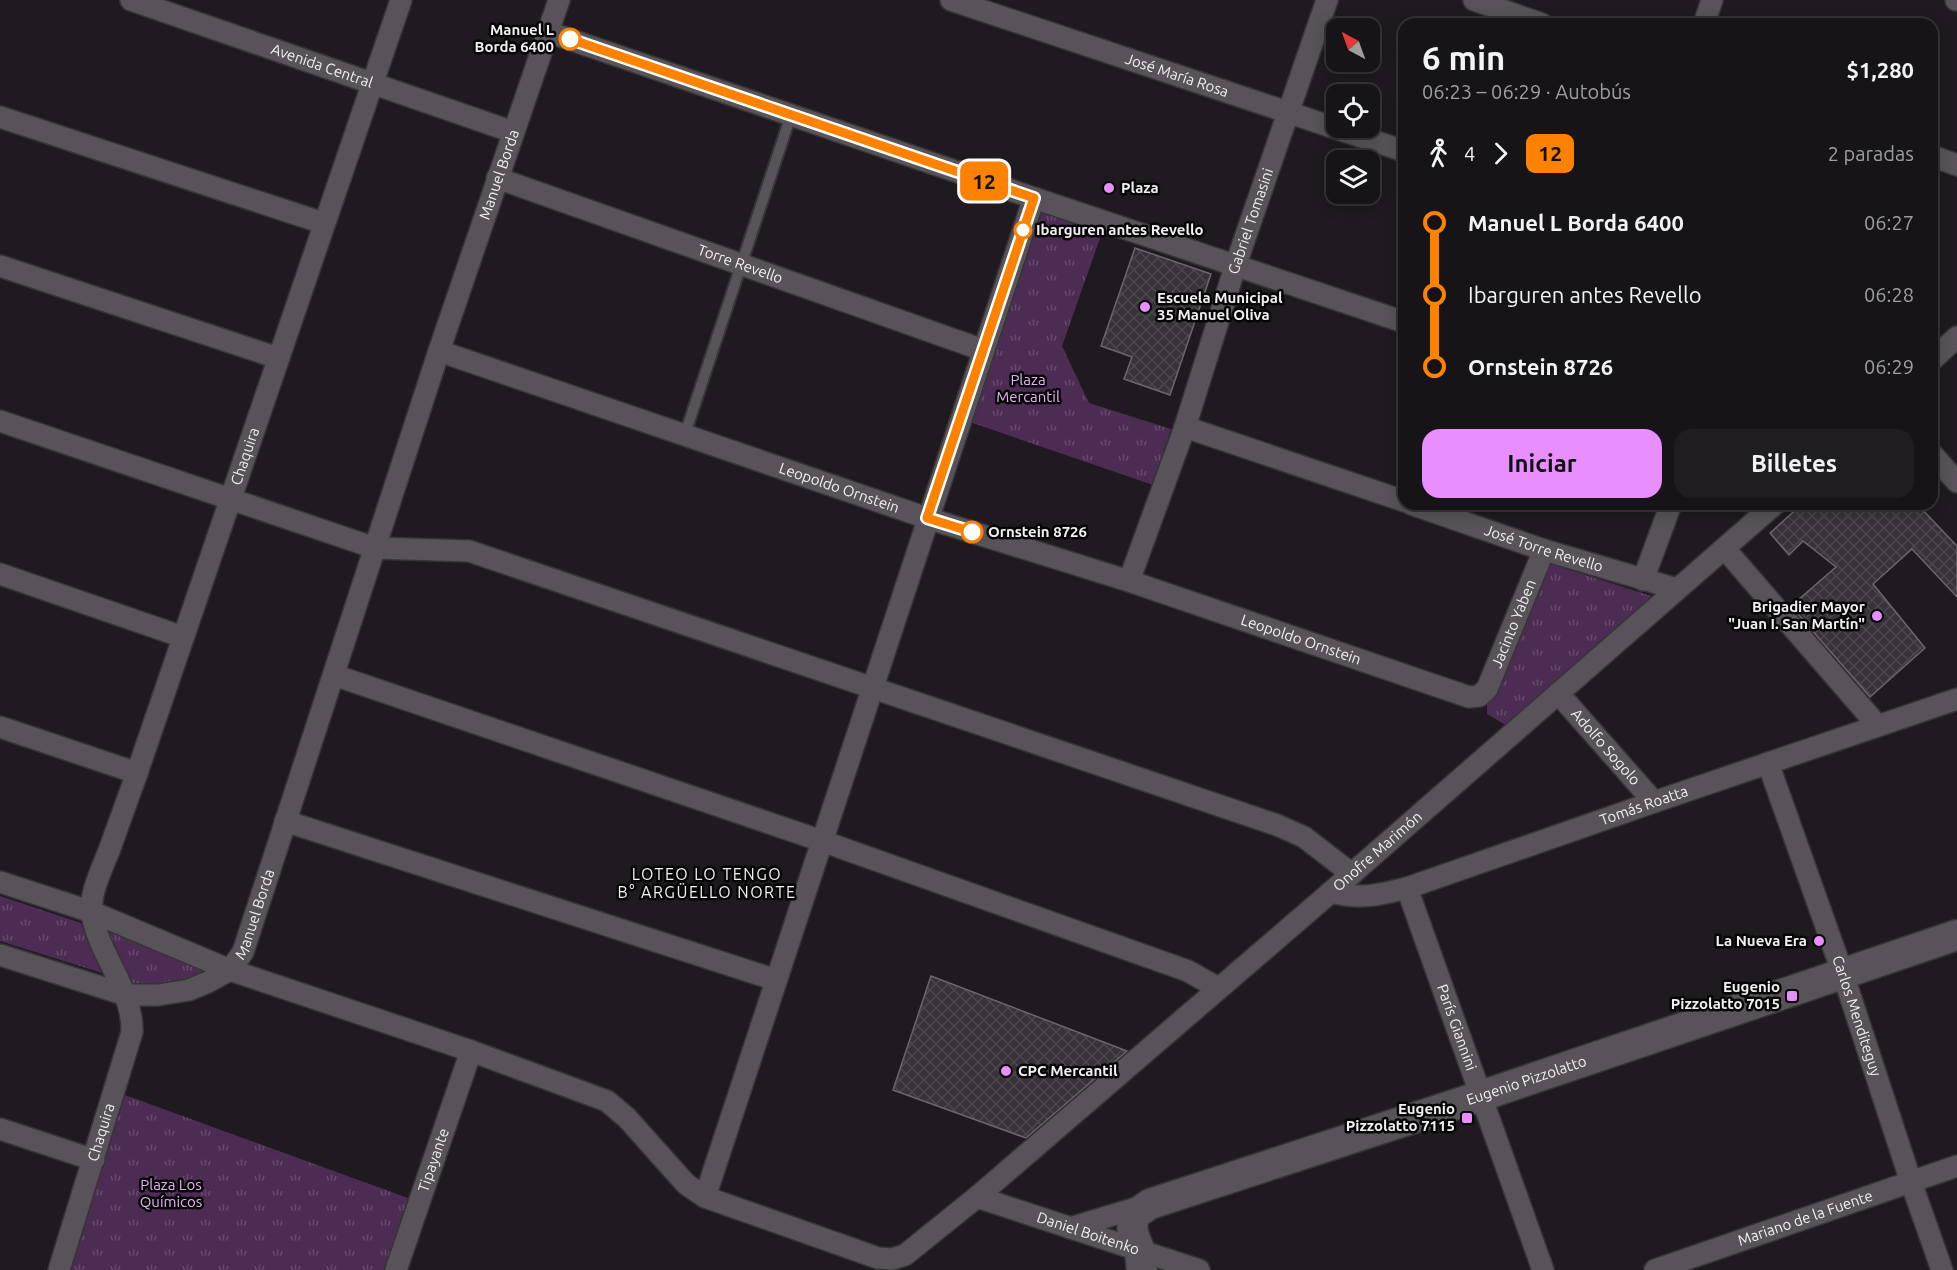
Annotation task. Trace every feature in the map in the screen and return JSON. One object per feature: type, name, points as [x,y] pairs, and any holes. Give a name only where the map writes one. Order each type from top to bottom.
[{"type":"main road","name":"Eugenio Pizzolatto","points":[[1150,1204],[1481,1096],[1957,935]]},
{"type":"main road","points":[[1141,1260],[1131,1226],[1134,1215],[1150,1204]]},
{"type":"street","name":"Avenida Central","points":[[131,0],[513,132]]},
{"type":"street","name":"Chaquira","points":[[59,1270],[94,1160],[133,1023],[126,995],[99,939],[92,912],[95,890],[401,0]]},
{"type":"street","name":"Manuel Borda","points":[[375,548],[497,178],[559,0]]},
{"type":"street","name":"José María Rosa","points":[[951,0],[1002,8],[1398,149]]},
{"type":"street","name":"Gabriel Tomasini","points":[[1129,581],[1185,427],[1236,264],[1328,0]]},
{"type":"street","points":[[1473,0],[1525,18]]},
{"type":"street","points":[[1706,18],[1712,0]]},
{"type":"street","points":[[548,32],[1398,320]]},
{"type":"street","points":[[0,117],[323,223]]},
{"type":"street","points":[[1938,158],[1957,165]]},
{"type":"street","name":"Torre Revello","points":[[497,178],[983,350]]},
{"type":"street","points":[[0,882],[92,912],[230,970],[471,1051],[607,1101],[627,1118],[686,1184],[705,1197],[1034,198]]},
{"type":"street","points":[[0,266],[278,358]]},
{"type":"street","name":"Leopoldo Ornstein","points":[[439,351],[927,518],[1129,581],[1470,697],[1479,696]]},
{"type":"street","points":[[0,421],[375,548],[469,551],[1277,825],[1304,837],[1352,874]]},
{"type":"street","points":[[1185,427],[1398,499]]},
{"type":"street","points":[[1938,461],[1957,482]]},
{"type":"street","name":"José Torre Revello","points":[[1429,510],[1545,550],[1677,590]]},
{"type":"street","points":[[1643,580],[1669,510]]},
{"type":"street","name":"Onofre Marimón","points":[[705,1197],[878,1258],[892,1259],[905,1255],[977,1197],[1352,874],[1768,510]]},
{"type":"street","points":[[375,548],[334,675],[822,841],[1188,971],[1218,988]]},
{"type":"street","points":[[1725,549],[1878,726]]},
{"type":"street","name":"Jacinto Yaben","points":[[1479,696],[1487,689],[1545,550]]},
{"type":"street","points":[[0,574],[183,637]]},
{"type":"street","name":"Manuel Borda","points":[[0,955],[126,995],[158,995],[189,990],[230,970],[243,952],[334,675]]},
{"type":"street","name":"Adolfo Sogolo","points":[[1558,693],[1654,802]]},
{"type":"street","name":"Tomás Roatta","points":[[1331,892],[1348,897],[1371,896],[1407,888],[1957,699]]},
{"type":"street","points":[[0,727],[137,773]]},
{"type":"street","name":"Carlos Menditeguy","points":[[1768,763],[1843,974],[1942,1270]]},
{"type":"street","points":[[285,821],[776,980]]},
{"type":"street","name":"París Giannini","points":[[1407,888],[1543,1270]]},
{"type":"street","name":"Tipayante","points":[[396,1270],[471,1051]]},
{"type":"street","points":[[0,1129],[94,1160]]},
{"type":"street","name":"Mariano de la Fuente","points":[[1655,1270],[1957,1166]]},
{"type":"street","name":"Daniel Boitenko","points":[[977,1197],[1070,1228],[1141,1260],[1199,1270]]},
{"type":"street","points":[[1070,1228],[1150,1204]]},
{"type":"lane","points":[[685,434],[791,115]]},
{"type":"green space","name":"Plaza Mercantil","points":[[1037,204],[1104,227],[1062,346],[1089,403],[1171,429],[1153,485],[964,420]]},
{"type":"green space","points":[[1548,563],[1664,600],[1516,731],[1487,714],[1487,704]]},
{"type":"green space","points":[[0,896],[81,923],[102,973],[0,941]]},
{"type":"green space","points":[[101,924],[213,974],[187,984],[128,991]]},
{"type":"green space","name":"Plaza Los Químicos","points":[[125,1095],[408,1198],[384,1270],[65,1270]]},
{"type":"building","points":[[1135,248],[1211,274],[1170,395],[1124,379],[1132,357],[1101,346]]},
{"type":"building","points":[[1795,510],[1923,510],[1957,546],[1957,597],[1912,549],[1873,584],[1925,648],[1870,697],[1791,606],[1836,567],[1803,541],[1789,555],[1770,533]]},
{"type":"building","name":"CPC Mercantil","points":[[931,976],[1127,1051],[1026,1138],[893,1090]]},
{"type":"bus line","name":"12","points":[[570,39],[1034,198],[927,518],[972,532]]},
{"type":"place","name":"Manuel L Borda 6400","points":[[570,39]]},
{"type":"place","name":"Plaza","points":[[1109,188]]},
{"type":"place","name":"Ibarguren antes Revello","points":[[1023,230]]},
{"type":"place","name":"Escuela Municipal 35 Manuel Oliva","points":[[1145,307]]},
{"type":"place","name":"Ornstein 8726","points":[[972,532]]},
{"type":"place","name":"Brigadier Mayor \"Juan I. San Martín\"","points":[[1877,616]]},
{"type":"place","name":"La Nueva Era","points":[[1819,941]]},
{"type":"place","name":"Eugenio Pizzolatto 7015","points":[[1792,996]]},
{"type":"place","name":"CPC Mercantil","points":[[1006,1071]]},
{"type":"place","name":"Eugenio Pizzolatto 7115","points":[[1467,1118]]},
{"type":"district","name":"LOTEO LO TENGO B° ARGÜELLO NORTE","points":[[707,883]]}]
